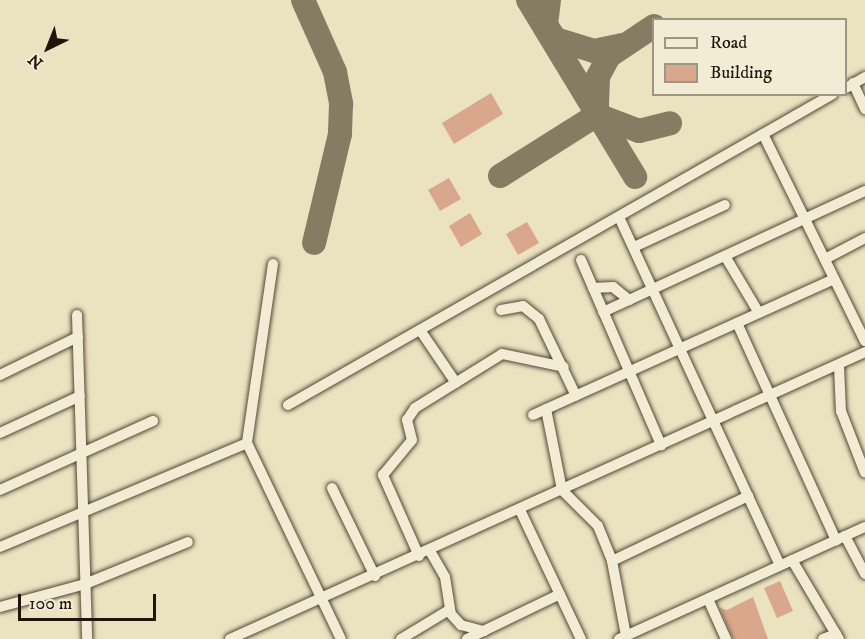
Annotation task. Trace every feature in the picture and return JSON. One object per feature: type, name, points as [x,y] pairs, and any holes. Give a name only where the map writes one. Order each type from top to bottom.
[{"type":"street","points":[[865,76],[849,86],[865,109]]},
{"type":"street","points":[[288,405],[830,96]]},
{"type":"street","points":[[763,134],[865,341]]},
{"type":"street","points":[[603,312],[865,191]]},
{"type":"street","points":[[634,247],[725,205]]},
{"type":"street","points":[[619,216],[780,565]]},
{"type":"street","points":[[825,259],[865,238]]},
{"type":"street","points":[[725,256],[759,313]]},
{"type":"street","points":[[581,260],[661,445]]},
{"type":"street","points":[[273,264],[247,443],[341,639]]},
{"type":"street","points":[[533,415],[834,279]]},
{"type":"street","points":[[593,288],[612,287],[629,300]]},
{"type":"street","points":[[501,310],[523,306],[539,319],[576,396]]},
{"type":"street","points":[[77,315],[87,639]]},
{"type":"street","points":[[737,323],[840,538],[865,574]]},
{"type":"street","points":[[420,330],[456,383]]},
{"type":"street","points":[[0,375],[78,337]]},
{"type":"street","points":[[230,639],[322,600],[770,395],[839,366],[865,352]]},
{"type":"street","points":[[484,631],[461,625],[449,610],[445,577],[424,553],[383,475],[412,440],[407,420],[415,408],[501,354],[564,367]]},
{"type":"street","points":[[839,366],[841,411],[865,473]]},
{"type":"street","points":[[0,433],[80,396]]},
{"type":"street","points":[[546,410],[562,490],[598,526],[612,561],[622,638],[865,527]]},
{"type":"street","points":[[0,489],[153,421]]},
{"type":"street","points":[[0,547],[247,443]]},
{"type":"street","points":[[332,488],[375,576]]},
{"type":"street","points":[[612,561],[748,496]]},
{"type":"street","points":[[520,510],[581,639]]},
{"type":"street","points":[[0,607],[85,584],[188,542]]},
{"type":"street","points":[[792,560],[838,636],[823,639]]},
{"type":"street","points":[[467,639],[560,594]]},
{"type":"street","points":[[708,599],[726,639]]},
{"type":"street","points":[[402,639],[449,610]]},
{"type":"street","points":[[643,628],[648,639]]},
{"type":"building","points":[[491,93],[503,114],[454,144],[442,123]]},
{"type":"building","points":[[449,178],[461,199],[440,211],[428,190]]},
{"type":"building","points":[[470,213],[482,234],[461,247],[449,226]]},
{"type":"building","points":[[527,222],[539,243],[518,255],[506,234]]},
{"type":"building","points":[[780,581],[793,611],[777,618],[764,588]]},
{"type":"building","points":[[753,597],[768,639],[733,639],[720,608],[727,610]]},
{"type":"taxiway","points":[[303,0],[335,72],[341,104],[340,134],[314,243]]},
{"type":"taxiway","points":[[528,0],[635,177]]},
{"type":"taxiway","points":[[549,0],[546,25],[555,39],[594,51],[622,45]]},
{"type":"taxiway","points":[[652,27],[609,56],[598,77],[597,115],[639,131],[670,123]]},
{"type":"taxiway","points":[[500,176],[597,115]]}]
